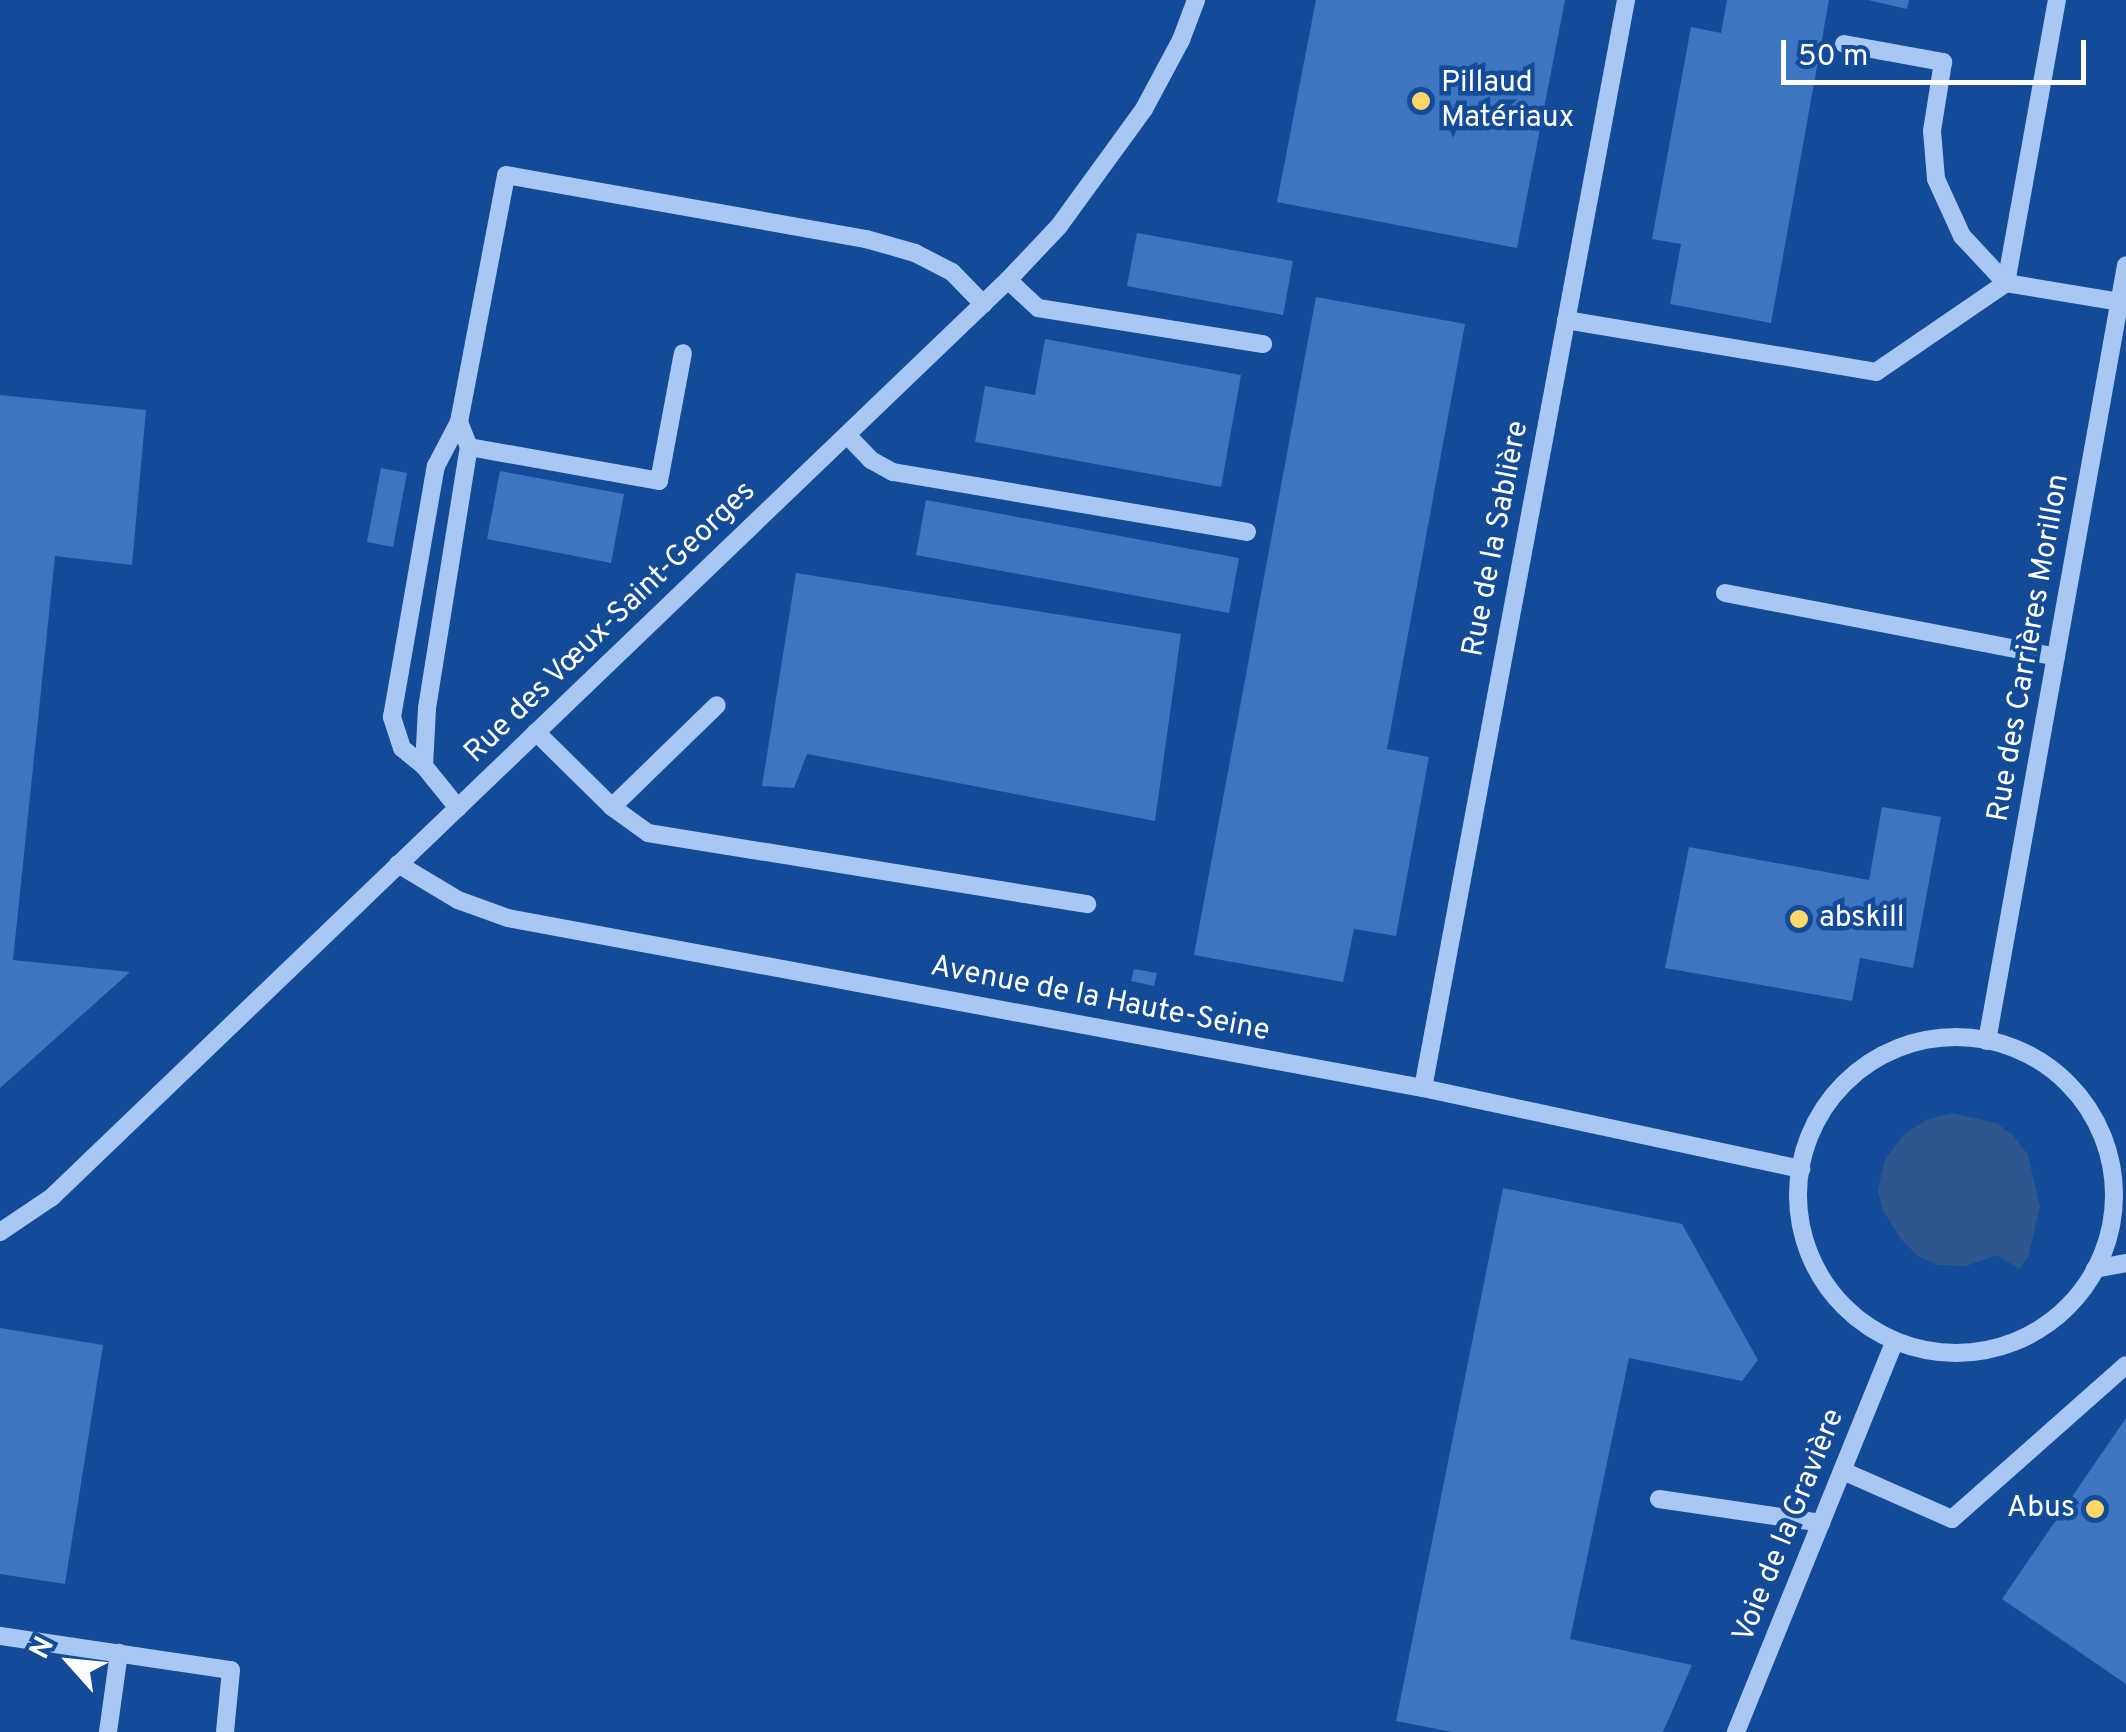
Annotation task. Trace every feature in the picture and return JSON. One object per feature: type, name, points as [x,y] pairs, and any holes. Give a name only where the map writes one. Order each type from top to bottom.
[{"type":"street","name":"Rue des Vœux-Saint-Georges","points":[[0,1232],[52,1196],[1008,280],[1059,226],[1144,109],[1181,40],[1196,0]]},
{"type":"street","name":"Rue de la Sablière","points":[[1423,1088],[1626,0]]},
{"type":"street","points":[[1566,320],[1876,372],[2006,284],[2058,0]]},
{"type":"street","points":[[1844,44],[1943,62],[1932,130],[1936,180],[1962,236],[2006,284],[2118,302]]},
{"type":"street","points":[[458,808],[424,766],[402,748],[392,717],[436,466],[459,422],[506,175],[866,238],[915,252],[952,272],[983,304]]},
{"type":"street","name":"Rue des Carrières Morillon","points":[[1987,1041],[2126,265]]},
{"type":"street","points":[[1008,280],[1038,308],[1263,344]]},
{"type":"street","points":[[469,447],[659,481],[683,353]]},
{"type":"street","points":[[424,766],[427,708],[469,447],[459,422]]},
{"type":"street","points":[[846,436],[871,460],[892,472],[1247,532]]},
{"type":"street","points":[[1725,593],[2056,656]]},
{"type":"street","points":[[612,808],[717,705]]},
{"type":"street","points":[[536,732],[612,808],[648,833],[1087,904]]},
{"type":"street","name":"Avenue de la Haute-Seine","points":[[398,864],[458,900],[508,918],[1423,1088],[1800,1169]]},
{"type":"street","points":[[1934,1038],[1987,1041],[2034,1058],[2070,1085],[2096,1122],[2111,1165],[2112,1218],[2095,1269],[2083,1289],[2050,1323],[2008,1345],[1961,1354],[1895,1342],[1859,1321],[1822,1278],[1801,1226],[1800,1169],[1820,1115],[1856,1072],[1907,1045],[1934,1038]]},
{"type":"street","points":[[2111,1165],[2126,1179]]},
{"type":"street","points":[[2095,1269],[2126,1263]]},
{"type":"street","name":"Voie de la Gravière","points":[[1736,1732],[1895,1342]]},
{"type":"street","points":[[1842,1471],[1952,1519],[2126,1366]]},
{"type":"street","points":[[1660,1500],[1821,1524]]},
{"type":"street","points":[[0,1636],[230,1670],[225,1732]]},
{"type":"street","points":[[108,1732],[119,1654]]},
{"type":"water","points":[[1952,1113],[1996,1123],[2014,1136],[2028,1155],[2040,1207],[2028,1257],[2019,1269],[1997,1255],[1966,1266],[1937,1265],[1918,1256],[1901,1239],[1882,1209],[1878,1190],[1885,1159],[1904,1135],[1926,1120]]},
{"type":"building","name":"Pillaud Matériaux","points":[[1316,0],[1565,0],[1517,248],[1277,202]]},
{"type":"building","points":[[1727,0],[1829,0],[1771,323],[1670,304],[1681,244],[1652,239],[1691,27],[1721,33]]},
{"type":"building","points":[[1868,0],[1909,0],[1907,9]]},
{"type":"building","points":[[1137,233],[1293,261],[1283,315],[1127,286]]},
{"type":"building","points":[[1316,297],[1465,324],[1387,749],[1429,757],[1396,936],[1354,929],[1343,982],[1194,955]]},
{"type":"building","points":[[1045,339],[1241,375],[1221,487],[975,442],[985,386],[1035,395]]},
{"type":"building","points":[[0,395],[146,410],[132,565],[55,556],[13,960],[130,972],[0,1088]]},
{"type":"building","points":[[381,468],[407,473],[393,547],[367,542]]},
{"type":"building","points":[[500,471],[624,494],[611,563],[487,539]]},
{"type":"building","points":[[926,500],[1239,558],[1229,613],[916,555]]},
{"type":"building","points":[[796,573],[1181,634],[1155,821],[807,754],[794,788],[762,786]]},
{"type":"building","name":"abskill","points":[[1882,807],[1941,817],[1913,968],[1860,958],[1852,1001],[1665,968],[1689,847],[1869,880]]},
{"type":"building","points":[[1134,969],[1157,973],[1154,986],[1131,981]]},
{"type":"building","points":[[1503,1188],[1682,1224],[1758,1360],[1742,1381],[1629,1358],[1570,1639],[1692,1665],[1663,1732],[1452,1732],[1396,1721]]},
{"type":"building","points":[[0,1328],[103,1345],[65,1584],[0,1574]]},
{"type":"building","name":"Abus","points":[[2126,1418],[2126,1684],[2002,1599]]},
{"type":"place","name":"Pillaud Matériaux","points":[[1421,101]]},
{"type":"place","name":"abskill","points":[[1799,919]]},
{"type":"place","name":"Abus","points":[[2095,1509]]}]
